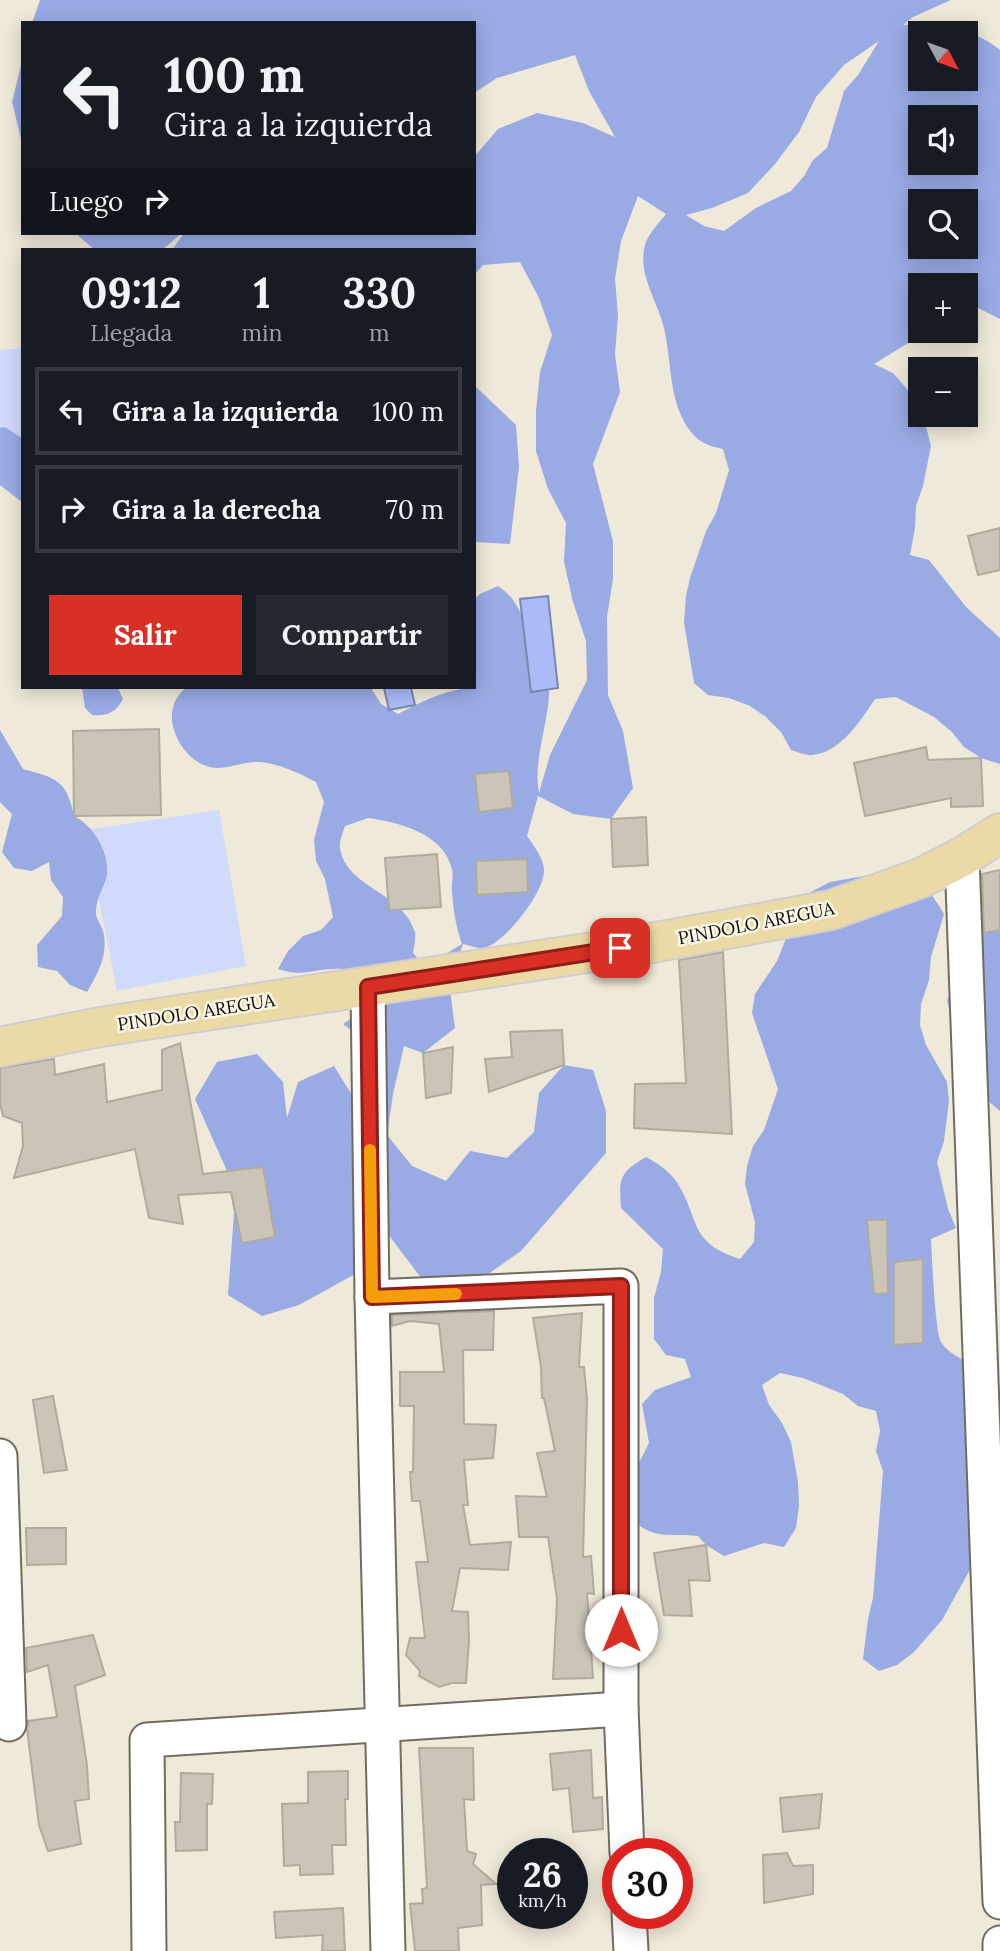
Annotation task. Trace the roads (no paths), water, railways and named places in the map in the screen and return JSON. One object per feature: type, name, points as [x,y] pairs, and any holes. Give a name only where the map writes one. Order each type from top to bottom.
[{"type":"main road","name":"PINDOLO AREGUA","points":[[0,1047],[100,1027],[646,944],[831,910],[921,878],[1000,833]]},
{"type":"street","points":[[962,857],[1000,1902]]},
{"type":"street","points":[[368,987],[372,1297],[388,1951]]},
{"type":"street","points":[[372,1297],[621,1286],[621,1709],[626,1838]]},
{"type":"street","points":[[0,1456],[9,1724]]},
{"type":"street","points":[[149,1951],[147,1740],[621,1709]]},
{"type":"street","points":[[630,1929],[631,1951]]},
{"type":"street","points":[[1000,1943],[1000,1951]]}]
